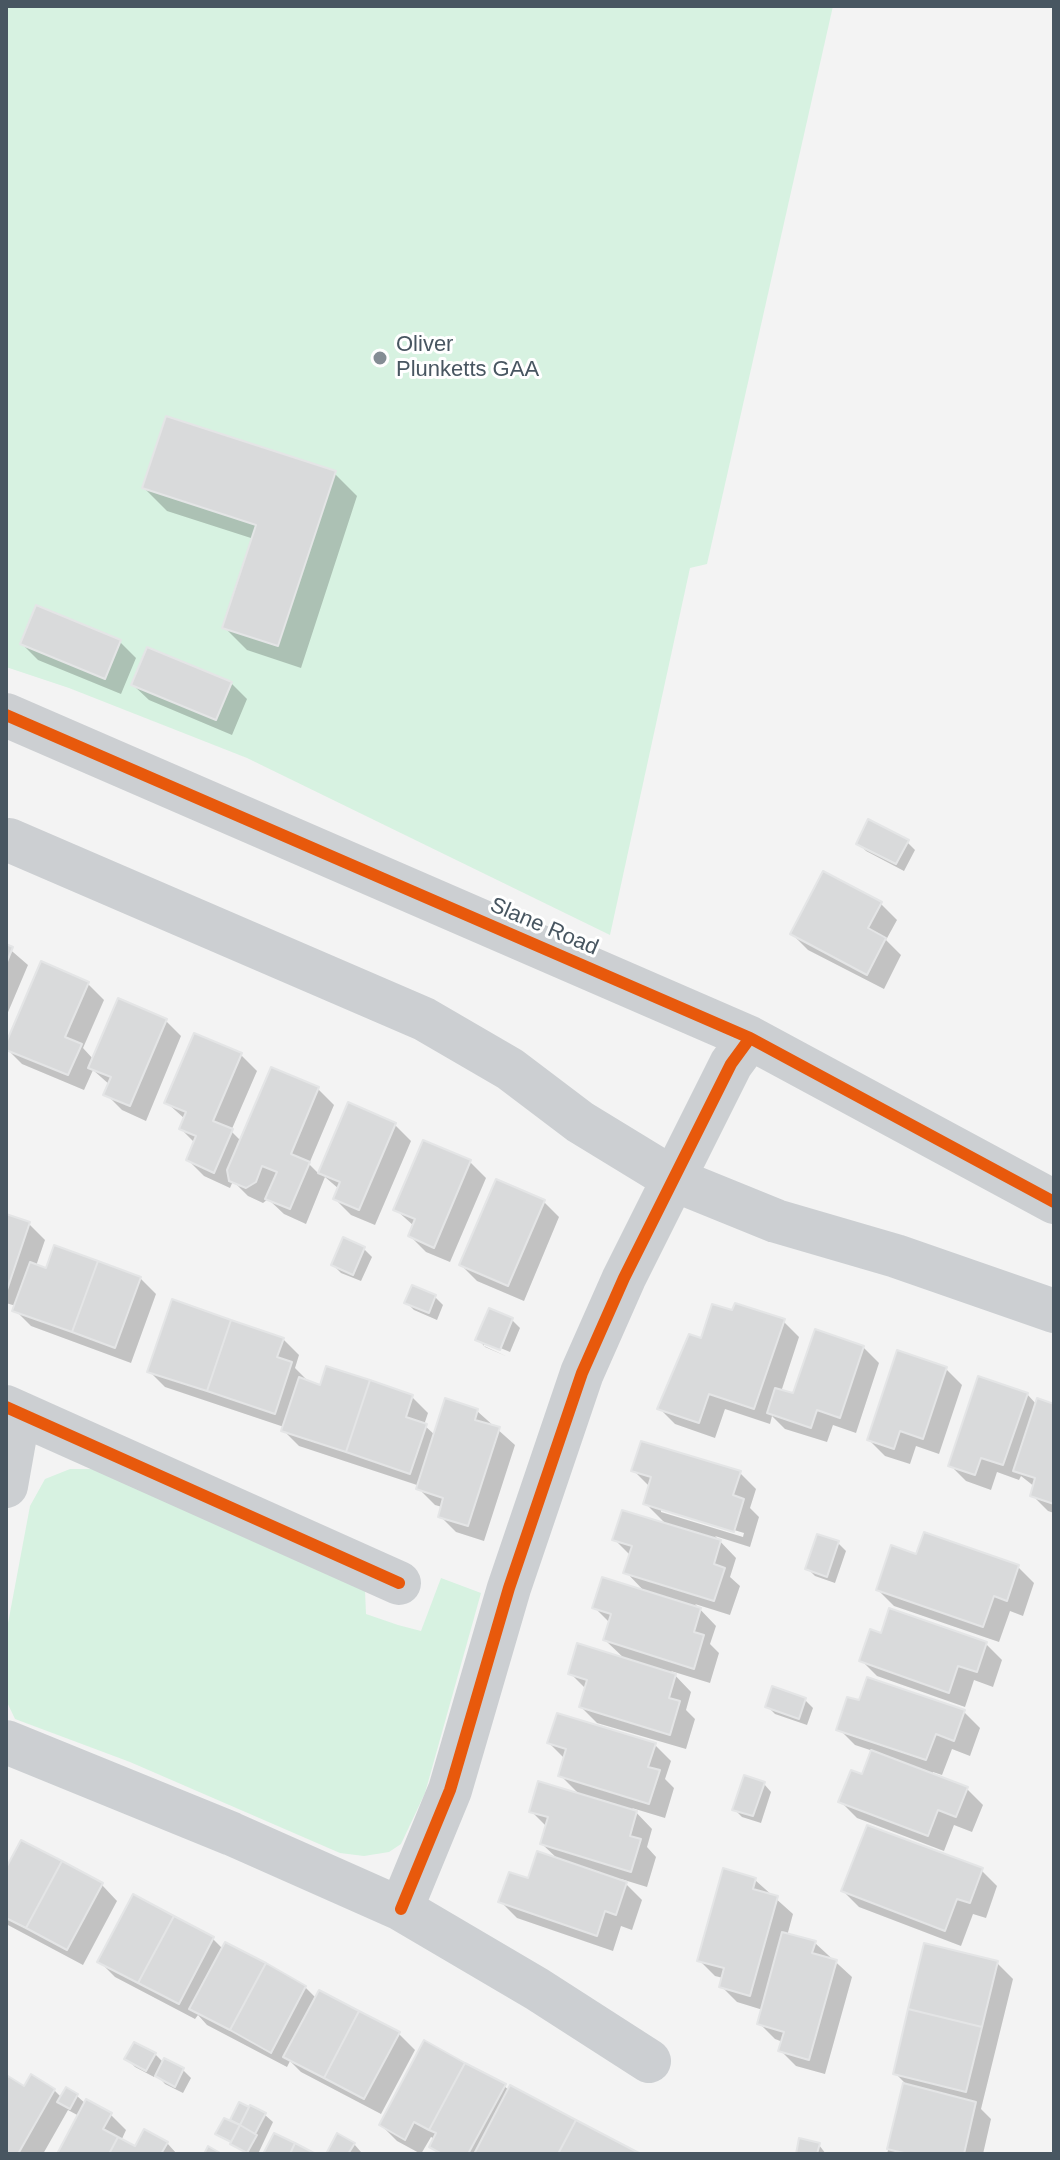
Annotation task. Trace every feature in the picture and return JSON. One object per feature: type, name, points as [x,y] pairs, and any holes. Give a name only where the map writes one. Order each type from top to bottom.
[{"type":"street","name":"Slane Road","points":[[6,715],[750,1038],[1054,1202]]},
{"type":"street","points":[[9,840],[424,1019],[510,1069],[580,1122],[675,1180],[776,1221],[896,1256],[1054,1311]]},
{"type":"street","points":[[401,1909],[450,1790],[509,1588],[582,1373],[624,1278],[731,1064],[750,1038]]},
{"type":"street","points":[[6,1486],[13,1410],[399,1583]]},
{"type":"street","points":[[6,1742],[232,1834],[401,1909],[537,1989],[649,2061]]},
{"type":"green space","name":"Oliver Plunketts GAA","points":[[6,6],[833,6],[707,564],[690,568],[610,935],[247,758],[69,688],[6,667]]},
{"type":"green space","points":[[70,1469],[92,1469],[365,1590],[366,1614],[398,1625],[421,1631],[441,1578],[481,1593],[425,1793],[401,1844],[389,1852],[364,1856],[340,1853],[130,1762],[15,1719],[6,1700],[6,1634],[30,1506],[45,1479]]},
{"type":"building","points":[[166,416],[336,471],[278,646],[222,628],[256,525],[142,488]]},
{"type":"building","points":[[36,605],[121,640],[105,679],[20,644]]},
{"type":"building","points":[[147,647],[232,682],[216,720],[131,685]]},
{"type":"building","points":[[868,819],[909,840],[896,864],[856,844]]},
{"type":"building","points":[[823,871],[882,902],[868,928],[886,938],[867,975],[790,934]]},
{"type":"building","points":[[6,944],[13,947],[6,964]]},
{"type":"building","points":[[41,961],[89,982],[65,1037],[82,1044],[68,1075],[6,1050],[6,1043]]},
{"type":"building","points":[[118,998],[167,1019],[130,1106],[103,1095],[111,1077],[88,1068]]},
{"type":"building","points":[[194,1033],[242,1053],[213,1121],[233,1129],[214,1173],[186,1160],[196,1136],[179,1129],[186,1112],[164,1103]]},
{"type":"building","points":[[271,1067],[319,1087],[291,1154],[310,1162],[290,1209],[265,1199],[277,1172],[262,1166],[256,1182],[246,1188],[229,1181],[227,1170]]},
{"type":"building","points":[[348,1102],[396,1123],[359,1210],[333,1199],[340,1182],[318,1173]]},
{"type":"building","points":[[423,1140],[471,1160],[434,1248],[408,1236],[415,1219],[393,1210]]},
{"type":"building","points":[[496,1179],[545,1200],[508,1286],[459,1265]]},
{"type":"building","points":[[6,1214],[30,1222],[6,1293]]},
{"type":"building","points":[[343,1237],[365,1247],[353,1275],[331,1265]]},
{"type":"building","points":[[54,1245],[98,1261],[72,1332],[12,1311],[30,1262],[46,1268]]},
{"type":"building","points":[[98,1261],[141,1277],[115,1348],[72,1332]]},
{"type":"building","points":[[412,1285],[436,1295],[429,1313],[404,1303]]},
{"type":"building","points":[[172,1299],[231,1320],[207,1391],[147,1372]]},
{"type":"building","points":[[735,1303],[785,1319],[754,1409],[709,1394],[699,1423],[657,1409],[689,1334],[701,1338],[712,1304],[732,1310]]},
{"type":"building","points":[[489,1308],[513,1318],[500,1350],[475,1340]]},
{"type":"building","points":[[231,1320],[284,1338],[277,1357],[292,1362],[275,1414],[207,1391]]},
{"type":"building","points":[[815,1329],[864,1346],[840,1418],[817,1410],[811,1428],[767,1413],[775,1388],[793,1393]]},
{"type":"building","points":[[897,1350],[947,1367],[923,1439],[900,1431],[894,1449],[867,1440]]},
{"type":"building","points":[[326,1366],[370,1380],[346,1452],[281,1431],[299,1377],[320,1385]]},
{"type":"building","points":[[978,1376],[1028,1393],[1003,1465],[981,1458],[975,1475],[948,1466]]},
{"type":"building","points":[[370,1380],[413,1395],[406,1417],[427,1424],[410,1474],[346,1452]]},
{"type":"building","points":[[445,1398],[478,1409],[475,1420],[500,1427],[468,1526],[438,1517],[443,1498],[416,1489]]},
{"type":"building","points":[[1037,1398],[1054,1404],[1054,1504],[1030,1496],[1035,1478],[1013,1471]]},
{"type":"building","points":[[641,1441],[741,1471],[733,1495],[744,1499],[734,1532],[643,1504],[651,1477],[631,1471]]},
{"type":"building","points":[[622,1510],[721,1540],[714,1564],[725,1568],[714,1601],[623,1573],[632,1546],[612,1540]]},
{"type":"building","points":[[924,1532],[1019,1565],[1007,1601],[994,1596],[983,1627],[876,1590],[891,1545],[916,1554]]},
{"type":"building","points":[[817,1534],[839,1541],[827,1577],[805,1569]]},
{"type":"building","points":[[602,1577],[701,1608],[694,1632],[704,1635],[694,1669],[603,1640],[611,1614],[592,1608]]},
{"type":"building","points":[[889,1608],[987,1642],[977,1672],[958,1666],[949,1693],[859,1661],[870,1629],[881,1633]]},
{"type":"building","points":[[577,1643],[676,1674],[669,1698],[680,1701],[670,1735],[579,1707],[587,1680],[568,1674]]},
{"type":"building","points":[[867,1677],[965,1710],[954,1741],[936,1734],[926,1760],[836,1730],[847,1697],[859,1700]]},
{"type":"building","points":[[772,1686],[806,1698],[799,1719],[765,1707]]},
{"type":"building","points":[[557,1713],[656,1743],[648,1767],[660,1770],[649,1804],[558,1776],[566,1749],[547,1743]]},
{"type":"building","points":[[871,1750],[968,1787],[956,1817],[938,1810],[928,1836],[838,1802],[851,1770],[862,1774]]},
{"type":"building","points":[[744,1775],[765,1782],[753,1816],[732,1810]]},
{"type":"building","points":[[538,1781],[637,1811],[630,1836],[641,1839],[631,1872],[540,1844],[548,1817],[529,1812]]},
{"type":"building","points":[[867,1825],[983,1868],[970,1903],[957,1899],[945,1931],[841,1891]]},
{"type":"building","points":[[21,1840],[62,1861],[26,1928],[6,1918],[6,1868]]},
{"type":"building","points":[[537,1851],[627,1882],[616,1915],[605,1911],[597,1936],[498,1902],[509,1872],[528,1878]]},
{"type":"building","points":[[62,1861],[103,1883],[67,1950],[26,1928]]},
{"type":"building","points":[[723,1868],[756,1878],[753,1889],[778,1896],[750,1996],[719,1987],[724,1968],[697,1961]]},
{"type":"building","points":[[133,1894],[174,1916],[138,1983],[97,1962]]},
{"type":"building","points":[[174,1916],[214,1937],[179,2004],[138,1983]]},
{"type":"building","points":[[782,1932],[816,1941],[812,1953],[837,1960],[809,2060],[778,2051],[784,2032],[757,2024]]},
{"type":"building","points":[[225,1942],[266,1963],[230,2030],[189,2009]]},
{"type":"building","points":[[924,1943],[998,1961],[982,2027],[908,2009]]},
{"type":"building","points":[[266,1963],[306,1986],[271,2053],[230,2030]]},
{"type":"building","points":[[319,1990],[359,2011],[324,2078],[283,2057]]},
{"type":"building","points":[[908,2009],[982,2027],[966,2092],[893,2074]]},
{"type":"building","points":[[359,2011],[400,2032],[364,2099],[324,2078]]},
{"type":"building","points":[[424,2040],[465,2063],[429,2130],[414,2122],[405,2140],[379,2125]]},
{"type":"building","points":[[134,2042],[156,2053],[146,2071],[124,2059]]},
{"type":"building","points":[[164,2058],[184,2068],[175,2087],[155,2076]]},
{"type":"building","points":[[465,2063],[506,2084],[468,2154],[442,2154],[429,2147],[436,2133],[429,2130]]},
{"type":"building","points":[[31,2074],[55,2089],[18,2154],[6,2154],[6,2081],[8,2076],[24,2086]]},
{"type":"building","points":[[903,2083],[976,2102],[964,2154],[908,2154],[887,2149]]},
{"type":"building","points":[[510,2085],[576,2120],[558,2154],[474,2154]]},
{"type":"building","points":[[66,2087],[78,2094],[70,2109],[57,2102]]},
{"type":"building","points":[[86,2099],[112,2113],[103,2129],[118,2137],[109,2154],[57,2154]]},
{"type":"building","points":[[239,2102],[249,2107],[240,2125],[230,2120]]},
{"type":"building","points":[[250,2105],[266,2113],[255,2134],[240,2125]]},
{"type":"building","points":[[224,2118],[240,2125],[231,2142],[215,2134]]},
{"type":"building","points":[[576,2120],[639,2153],[639,2154],[558,2154]]},
{"type":"building","points":[[240,2125],[257,2135],[247,2153],[230,2144]]},
{"type":"building","points":[[144,2129],[168,2142],[161,2154],[109,2154],[118,2137],[135,2146]]},
{"type":"building","points":[[274,2133],[295,2143],[290,2154],[263,2154]]},
{"type":"building","points":[[337,2133],[355,2143],[348,2154],[326,2154]]},
{"type":"building","points":[[799,2138],[820,2143],[817,2154],[796,2154]]},
{"type":"building","points":[[295,2143],[316,2154],[290,2154]]},
{"type":"building","points":[[208,2146],[222,2154],[204,2154]]},
{"type":"cycle path","points":[[6,715],[750,1038],[1054,1202]]},
{"type":"cycle path","points":[[401,1909],[450,1790],[509,1588],[582,1373],[624,1278],[731,1064],[750,1038]]},
{"type":"cycle path","points":[[6,1407],[399,1583]]},
{"type":"place","name":"Oliver Plunketts GAA","points":[[380,358]]}]
